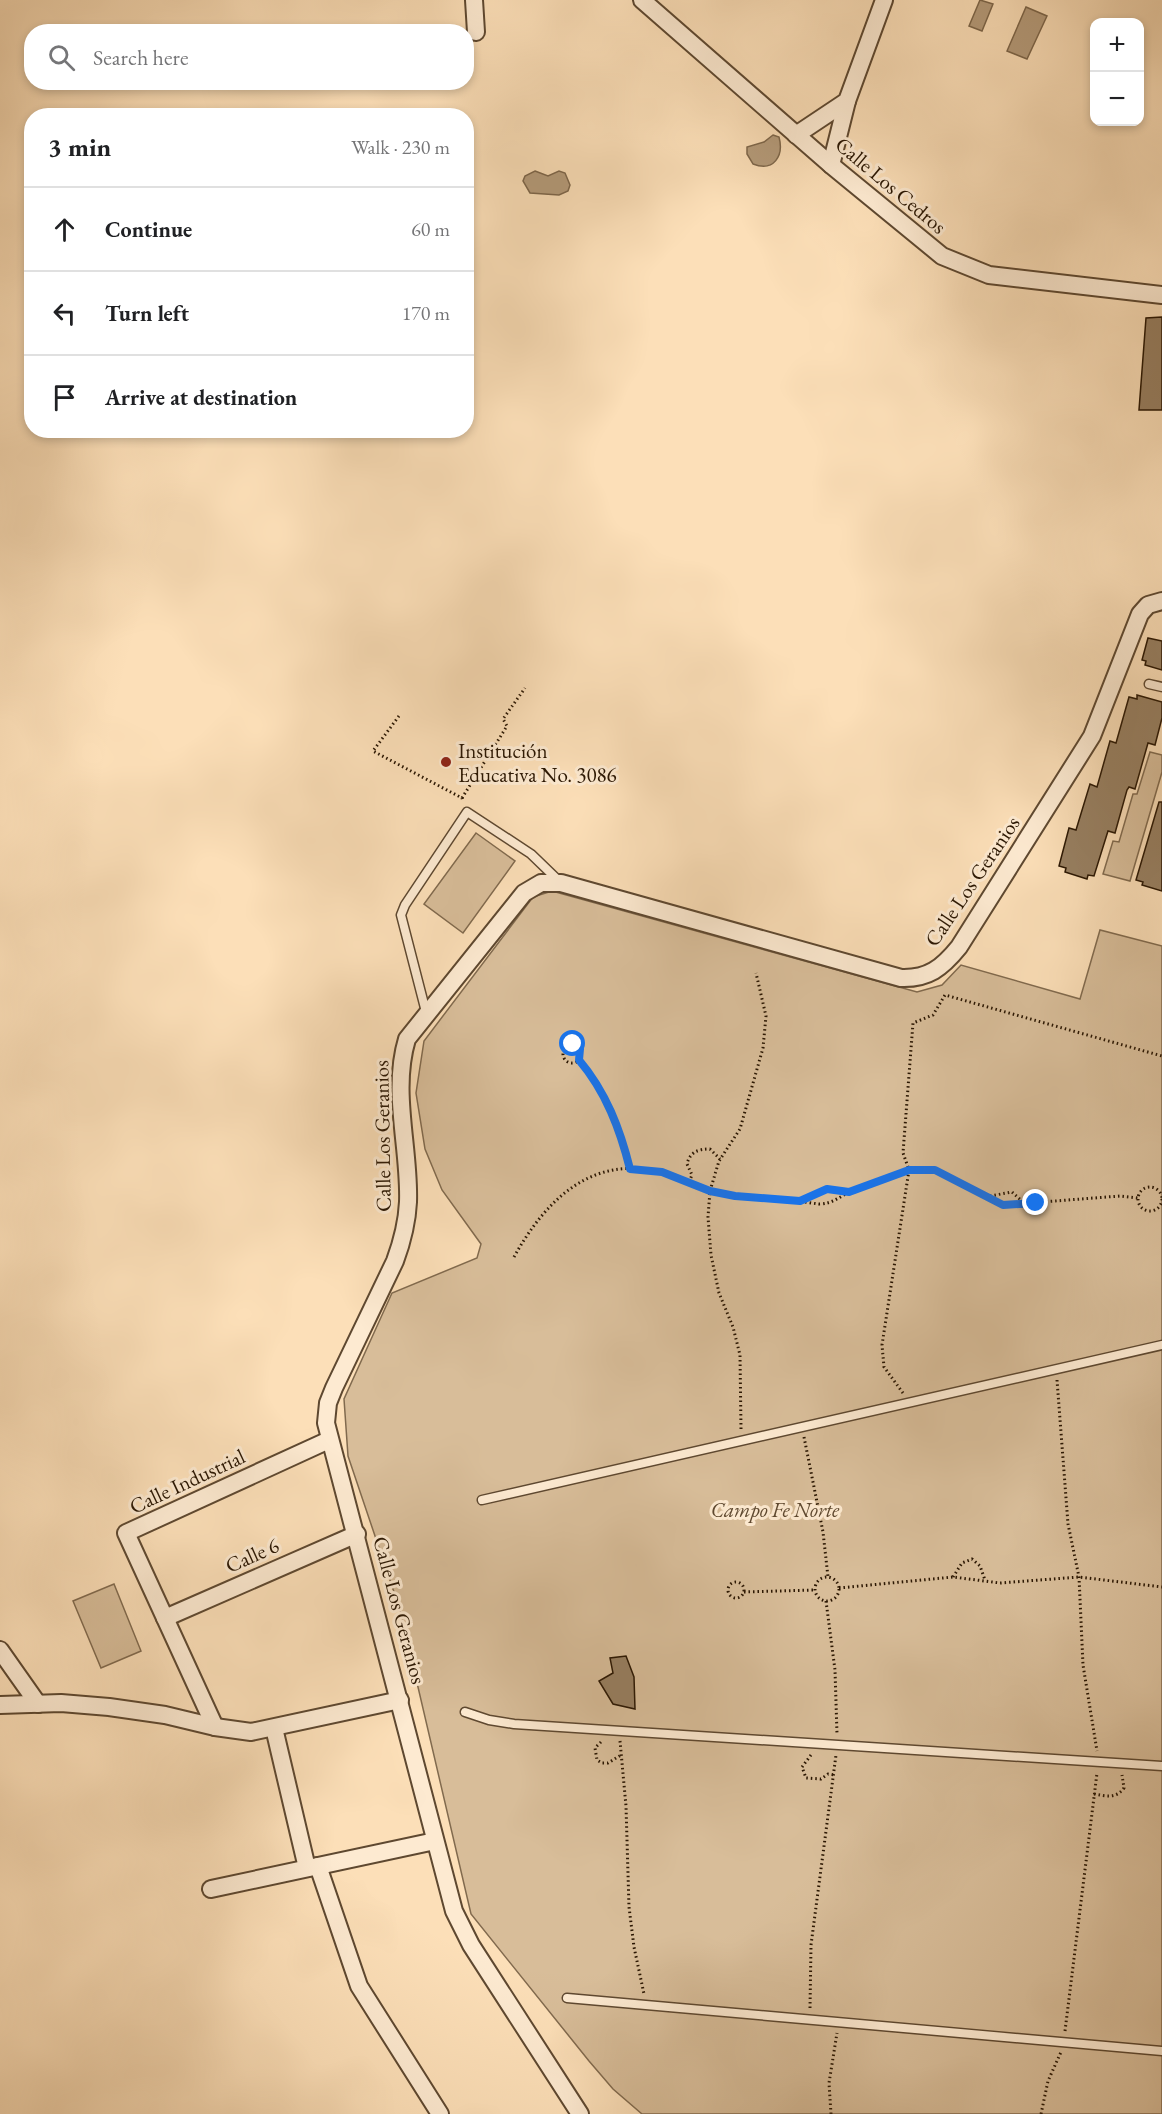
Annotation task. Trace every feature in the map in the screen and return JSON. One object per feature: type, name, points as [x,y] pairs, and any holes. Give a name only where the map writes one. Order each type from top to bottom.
[{"type":"street","points":[[474,0],[476,32]]},
{"type":"street","name":"Calle Los Cedros","points":[[642,0],[831,165],[942,256],[989,275],[1162,295]]},
{"type":"street","points":[[831,165],[847,101],[884,0]]},
{"type":"street","points":[[796,135],[847,101]]},
{"type":"street","name":"Calle Los Geranios","points":[[580,2114],[471,1945],[454,1911],[357,1534],[326,1423],[328,1403],[395,1261],[402,1240],[408,1199],[401,1102],[403,1052],[406,1039],[524,893],[541,883],[561,883],[901,978],[918,978],[932,973],[946,963],[959,947],[1079,758],[1109,698],[1140,614],[1148,605],[1162,601]]},
{"type":"street","name":"Calle Industrial","points":[[215,1727],[126,1533],[329,1440]]},
{"type":"street","name":"Calle 6","points":[[165,1618],[357,1534]]},
{"type":"street","points":[[0,1650],[38,1704]]},
{"type":"street","points":[[0,1705],[61,1703],[165,1714],[215,1727],[251,1732],[400,1700]]},
{"type":"street","points":[[274,1728],[312,1867],[359,1986],[440,2114]]},
{"type":"street","points":[[211,1889],[435,1841]]},
{"type":"lane","points":[[1149,684],[1162,687]]},
{"type":"lane","points":[[426,1012],[401,915],[405,905],[467,813],[531,854],[561,883]]},
{"type":"lane","points":[[482,1500],[1162,1346]]},
{"type":"lane","points":[[465,1712],[514,1724],[1162,1766]]},
{"type":"lane","points":[[567,1998],[1162,2052]]},
{"type":"path","points":[[462,798],[507,726],[503,719],[525,688]]},
{"type":"path","points":[[399,716],[373,751],[462,798],[467,813]]},
{"type":"path","points":[[742,1440],[740,1355],[719,1293],[711,1255],[708,1217],[710,1191],[720,1159],[740,1129],[763,1048],[766,1016],[756,973]]},
{"type":"path","points":[[910,1402],[887,1373],[882,1345],[909,1170],[903,1153],[913,1023],[933,1015],[945,994],[1162,1056]]},
{"type":"path","points":[[573,1044],[578,1047],[581,1052],[579,1060],[567,1062],[562,1054],[564,1048],[573,1044]]},
{"type":"path","points":[[579,1060],[599,1087],[614,1117],[630,1169]]},
{"type":"path","points":[[689,1182],[692,1175],[687,1164],[693,1152],[710,1149],[720,1159]]},
{"type":"path","points":[[514,1257],[548,1205],[562,1194],[589,1178],[630,1169],[662,1172],[710,1191],[829,1203],[849,1192],[909,1170],[935,1170],[990,1196],[1003,1205],[1120,1196],[1138,1198]]},
{"type":"path","points":[[1138,1198],[1143,1188],[1155,1188],[1162,1197],[1158,1208]]},
{"type":"path","points":[[800,1201],[827,1189],[849,1192]]},
{"type":"path","points":[[990,1196],[1012,1192],[1025,1204]]},
{"type":"path","points":[[1138,1198],[1143,1209],[1158,1208]]},
{"type":"path","points":[[1158,1208],[1162,1211]]},
{"type":"path","points":[[1041,2114],[1048,2081],[1064,2043],[1098,1762],[1083,1665],[1079,1576],[1068,1524],[1056,1369]]},
{"type":"path","points":[[802,1426],[823,1532],[828,1577]]},
{"type":"path","points":[[953,1577],[962,1563],[972,1558],[980,1566],[985,1580]]},
{"type":"path","points":[[839,1588],[953,1577],[1000,1583],[1079,1576],[1162,1587]]},
{"type":"path","points":[[828,1577],[835,1580],[839,1588],[835,1598],[826,1601],[820,1599],[815,1590],[818,1581],[828,1577]]},
{"type":"path","points":[[744,1592],[742,1584],[737,1582],[729,1587],[729,1593],[734,1598],[742,1596],[744,1592],[815,1590]]},
{"type":"path","points":[[810,2020],[811,1945],[838,1745],[835,1670],[826,1601]]},
{"type":"path","points":[[619,1731],[626,1806],[629,1907],[634,1947],[647,2005]]},
{"type":"path","points":[[620,1742],[602,1741],[595,1748],[595,1755],[602,1764],[621,1755]]},
{"type":"path","points":[[814,1753],[806,1759],[802,1767],[806,1778],[821,1779],[828,1774],[834,1775]]},
{"type":"path","points":[[825,1754],[836,1755]]},
{"type":"path","points":[[1097,1772],[1105,1773]]},
{"type":"path","points":[[1094,1794],[1114,1796],[1122,1791],[1124,1780],[1122,1774],[1113,1774]]},
{"type":"path","points":[[831,2114],[829,2083],[839,2022]]},
{"type":"green space","points":[[1150,752],[1162,755],[1162,772],[1130,881],[1103,874],[1113,841],[1119,842],[1133,794],[1137,794]]},
{"type":"green space","points":[[476,833],[515,861],[463,933],[424,904]]},
{"type":"green space","name":"Campo Fe Norte","points":[[552,891],[917,992],[942,985],[961,965],[1080,999],[1100,930],[1162,946],[1162,2114],[642,2114],[613,2089],[589,2061],[471,1914],[400,1610],[348,1456],[344,1399],[392,1293],[477,1258],[481,1244],[442,1190],[425,1149],[416,1093],[424,1041],[533,897]]},
{"type":"green space","points":[[114,1584],[141,1651],[101,1668],[73,1601]]},
{"type":"shaded area","points":[[980,0],[993,4],[982,31],[969,26]]},
{"type":"shaded area","points":[[1026,7],[1047,16],[1027,59],[1007,51]]},
{"type":"shaded area","points":[[773,135],[779,137],[780,144],[776,161],[767,166],[753,164],[747,154],[747,147],[764,142]]},
{"type":"shaded area","points":[[535,171],[548,176],[559,171],[565,173],[570,185],[568,191],[559,195],[530,193],[523,181],[525,176]]},
{"type":"building","points":[[1162,317],[1162,410],[1139,410],[1146,318]]},
{"type":"building","points":[[1148,638],[1162,641],[1162,670],[1145,665],[1146,661],[1142,660]]},
{"type":"building","points":[[1137,695],[1162,702],[1162,718],[1155,745],[1148,743],[1135,789],[1129,787],[1127,790],[1115,833],[1108,831],[1094,876],[1088,875],[1087,879],[1065,872],[1066,868],[1059,866],[1069,828],[1076,830],[1090,784],[1097,787],[1110,741],[1116,743],[1129,697],[1137,699]]},
{"type":"building","points":[[1159,802],[1162,802],[1162,891],[1142,885],[1143,882],[1136,880]]},
{"type":"building","points":[[626,1656],[634,1677],[635,1709],[613,1704],[599,1681],[613,1673],[610,1658]]},
{"type":"place","name":"Institución Educativa No. 3086","points":[[446,762]]},
{"type":"route","points":[[573,1044],[580,1049],[579,1060],[599,1087],[614,1117],[630,1169],[662,1172],[710,1191],[735,1196],[800,1201],[819,1191],[839,1189],[849,1192],[880,1179],[922,1168],[935,1170],[990,1196],[1003,1205],[1036,1203]]}]
